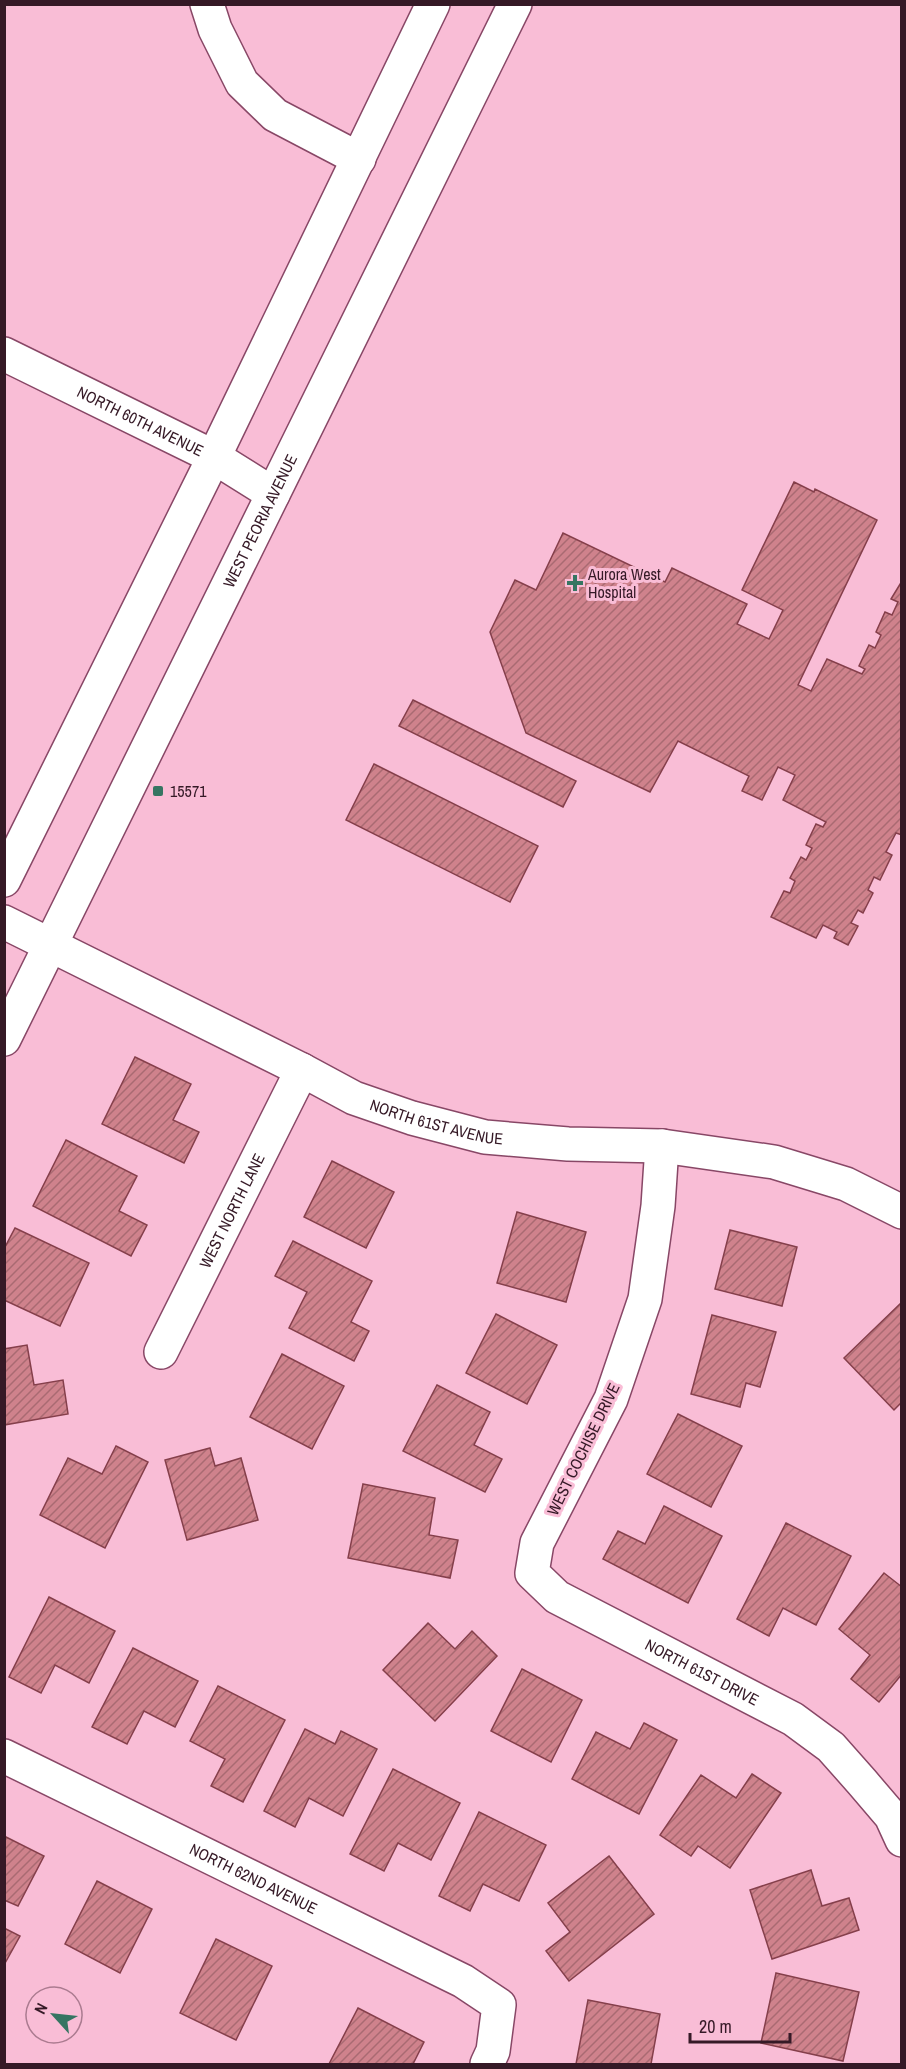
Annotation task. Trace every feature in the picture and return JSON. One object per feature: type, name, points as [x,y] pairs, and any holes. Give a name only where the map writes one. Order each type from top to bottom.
[{"type":"street","points":[[207,4],[215,29],[242,83],[275,115],[359,159]]},
{"type":"street","points":[[4,880],[214,457],[433,4]]},
{"type":"street","name":"WEST PEORIA AVENUE","points":[[4,1039],[514,4]]},
{"type":"street","name":"NORTH 60TH AVENUE","points":[[4,354],[214,457],[273,494]]},
{"type":"street","name":"NORTH 61ST AVENUE","points":[[4,922],[354,1098],[412,1118],[486,1137],[568,1144],[662,1146],[774,1162],[846,1184],[902,1212]]},
{"type":"street","name":"WEST NORTH LANE","points":[[161,1352],[302,1070]]},
{"type":"street","name":"WEST COCHISE DRIVE","points":[[532,1573],[537,1543],[611,1399],[645,1299],[658,1206],[662,1146]]},
{"type":"street","name":"NORTH 61ST DRIVE","points":[[532,1573],[557,1597],[793,1719],[831,1747],[891,1816],[902,1840]]},
{"type":"street","name":"NORTH 62ND AVENUE","points":[[4,1756],[463,1981],[499,2005],[493,2051],[487,2064]]},
{"type":"building","points":[[794,482],[814,492],[815,489],[877,520],[798,685],[811,691],[827,659],[862,674],[865,669],[859,666],[869,645],[875,648],[881,635],[876,632],[885,612],[892,615],[898,602],[891,599],[902,581],[902,835],[896,833],[886,852],[892,855],[880,880],[874,877],[868,890],[873,893],[863,913],[858,910],[851,923],[858,926],[848,945],[834,938],[837,932],[823,925],[816,938],[771,917],[784,891],[790,893],[795,881],[790,878],[801,857],[806,860],[812,848],[806,845],[816,824],[823,827],[826,822],[783,800],[795,775],[778,767],[762,800],[742,791],[749,776],[678,741],[650,792],[526,733],[490,632],[515,580],[536,590],[563,533],[665,582],[672,568],[747,604],[737,624],[769,639],[783,610],[742,590]]},
{"type":"building","points":[[413,700],[576,781],[563,807],[399,726]]},
{"type":"building","points":[[374,764],[538,846],[510,902],[346,820]]},
{"type":"building","points":[[135,1057],[191,1084],[173,1120],[199,1132],[184,1163],[102,1124]]},
{"type":"building","points":[[66,1140],[137,1176],[119,1211],[147,1225],[131,1256],[33,1206]]},
{"type":"building","points":[[332,1161],[394,1192],[366,1248],[304,1217]]},
{"type":"building","points":[[517,1212],[586,1232],[566,1302],[497,1283]]},
{"type":"building","points":[[15,1228],[89,1263],[60,1326],[4,1300],[4,1249]]},
{"type":"building","points":[[730,1230],[797,1247],[782,1306],[715,1289]]},
{"type":"building","points":[[293,1241],[372,1281],[351,1322],[369,1331],[354,1361],[289,1328],[307,1292],[275,1276]]},
{"type":"building","points":[[902,1302],[902,1402],[894,1410],[844,1358]]},
{"type":"building","points":[[496,1314],[557,1345],[527,1404],[466,1373]]},
{"type":"building","points":[[712,1315],[776,1332],[760,1387],[746,1383],[740,1407],[691,1394]]},
{"type":"building","points":[[27,1345],[34,1385],[63,1380],[68,1414],[4,1425],[4,1349]]},
{"type":"building","points":[[282,1354],[344,1386],[312,1449],[250,1417]]},
{"type":"building","points":[[437,1385],[490,1412],[474,1445],[502,1459],[485,1492],[403,1451]]},
{"type":"building","points":[[678,1414],[742,1446],[711,1507],[647,1474]]},
{"type":"building","points":[[116,1446],[148,1462],[105,1548],[40,1515],[68,1458],[102,1474]]},
{"type":"building","points":[[210,1448],[215,1466],[241,1458],[258,1520],[187,1540],[165,1460]]},
{"type":"building","points":[[363,1484],[435,1498],[429,1535],[458,1540],[450,1578],[348,1558]]},
{"type":"building","points":[[664,1506],[722,1536],[688,1603],[603,1559],[618,1531],[645,1544]]},
{"type":"building","points":[[786,1523],[851,1556],[816,1625],[783,1608],[769,1636],[737,1619]]},
{"type":"building","points":[[884,1573],[902,1587],[902,1674],[879,1702],[851,1679],[870,1655],[839,1629]]},
{"type":"building","points":[[49,1597],[115,1631],[89,1683],[55,1665],[41,1693],[9,1677]]},
{"type":"building","points":[[428,1623],[455,1649],[472,1631],[497,1656],[435,1721],[383,1670]]},
{"type":"building","points":[[133,1648],[198,1681],[175,1727],[144,1711],[127,1744],[92,1727]]},
{"type":"building","points":[[522,1669],[582,1700],[551,1762],[491,1731]]},
{"type":"building","points":[[218,1686],[285,1720],[243,1802],[211,1786],[225,1759],[190,1741]]},
{"type":"building","points":[[644,1723],[677,1740],[639,1814],[572,1779],[596,1732],[630,1749]]},
{"type":"building","points":[[305,1729],[335,1744],[341,1731],[377,1749],[343,1816],[309,1798],[295,1827],[264,1811]]},
{"type":"building","points":[[393,1769],[460,1803],[431,1860],[398,1843],[384,1871],[350,1854]]},
{"type":"building","points":[[752,1774],[781,1793],[730,1868],[698,1846],[691,1856],[660,1835],[701,1775],[736,1798]]},
{"type":"building","points":[[479,1812],[546,1845],[519,1901],[483,1884],[470,1911],[439,1896]]},
{"type":"building","points":[[4,1836],[44,1856],[18,1906],[4,1900]]},
{"type":"building","points":[[609,1856],[654,1914],[569,1981],[546,1951],[570,1932],[548,1903]]},
{"type":"building","points":[[811,1870],[822,1906],[849,1898],[859,1930],[772,1959],[750,1890]]},
{"type":"building","points":[[97,1881],[152,1909],[120,1973],[65,1944]]},
{"type":"building","points":[[4,1928],[20,1936],[4,1965]]},
{"type":"building","points":[[216,1939],[272,1966],[236,2040],[180,2013]]},
{"type":"building","points":[[776,1973],[859,1992],[843,2061],[761,2043]]},
{"type":"building","points":[[588,2000],[660,2014],[651,2064],[576,2064]]},
{"type":"building","points":[[358,2008],[424,2042],[413,2064],[329,2064]]},
{"type":"place","name":"Aurora West Hospital","points":[[575,583]]},
{"type":"place","name":"15571","points":[[158,791]]}]
